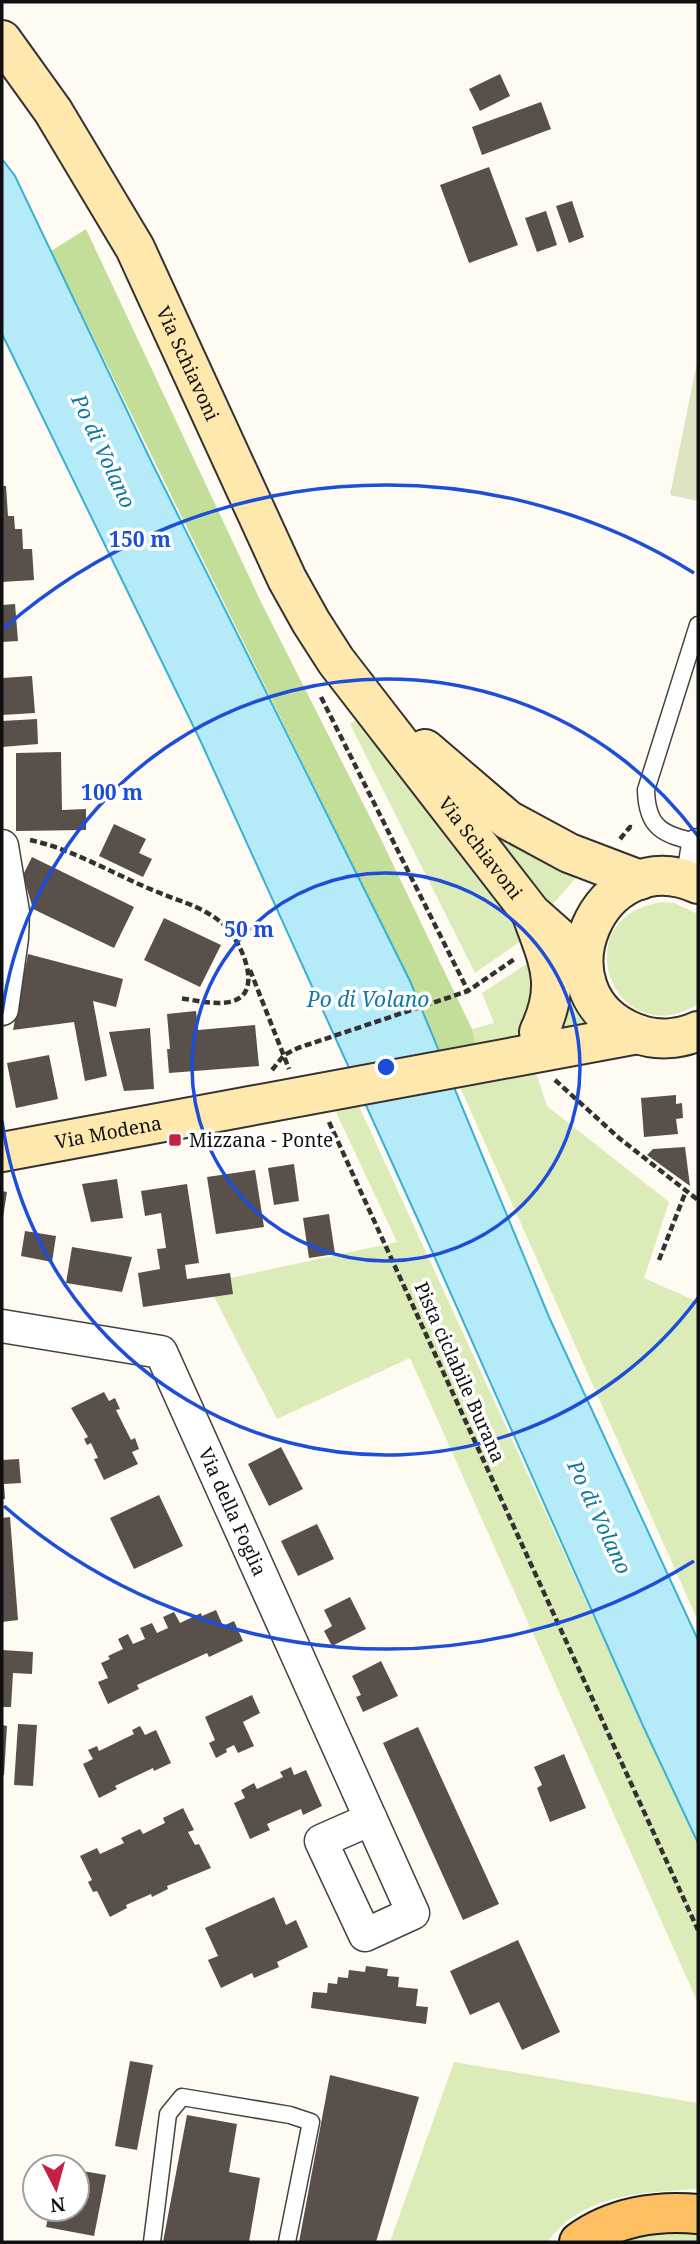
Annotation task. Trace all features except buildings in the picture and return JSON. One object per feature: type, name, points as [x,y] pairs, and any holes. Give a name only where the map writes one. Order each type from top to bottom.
[{"type":"main road","name":"Via Schiavoni","points":[[2,40],[52,111],[118,216],[157,293],[293,589],[324,642],[531,913],[584,966]]},
{"type":"main road","name":"Via Schiavoni","points":[[363,695],[508,820],[569,853],[640,880]]},
{"type":"main road","points":[[516,1052],[553,1019],[584,966],[587,932],[598,911],[616,893],[640,880],[665,876],[697,863]]},
{"type":"main road","points":[[516,1052],[550,1002],[552,984],[549,964],[531,913]]},
{"type":"main road","name":"Via Modena","points":[[584,966],[595,1001],[617,1024],[638,1034],[655,1038],[673,1038],[698,1031]]},
{"type":"main road","name":"Via Modena","points":[[2,1152],[313,1103],[516,1052],[638,1034]]},
{"type":"main road","points":[[579,2242],[590,2234],[625,2220],[671,2211],[698,2214]]},
{"type":"street","points":[[2,1010],[13,912],[15,843]]},
{"type":"street","name":"Via della Foglia","points":[[2,1326],[161,1352],[371,1819]]},
{"type":"lane","points":[[697,863],[660,830],[649,816],[646,798],[650,772],[698,625]]},
{"type":"lane","points":[[152,2242],[168,2114],[182,2097],[290,2115],[311,2122],[288,2242]]},
{"type":"path","points":[[15,843],[58,848],[204,912],[226,927],[248,964],[313,1103]]},
{"type":"path","points":[[179,998],[218,1003],[235,1001],[244,993],[248,964]]},
{"type":"path","points":[[298,1048],[468,991]]},
{"type":"path","points":[[516,1052],[544,1068],[561,1087],[619,1138],[698,1200]]},
{"type":"path","name":"Pista ciclabile Burana","points":[[313,1103],[698,1930]]},
{"type":"path","points":[[659,1260],[686,1191]]},
{"type":"green space","points":[[86,229],[261,602],[377,831],[472,1029],[476,1048],[441,1056],[410,981],[51,251]]},
{"type":"green space","points":[[698,358],[698,501],[670,495]]},
{"type":"green space","points":[[356,720],[524,939],[475,973],[350,724]]},
{"type":"green space","points":[[473,824],[497,825],[581,872],[544,914]]},
{"type":"green space","points":[[663,902],[674,903],[698,914],[698,1004],[668,1015],[642,1012],[623,998],[610,978],[607,954],[613,931],[632,912]]},
{"type":"green space","points":[[537,957],[526,1030],[507,1042],[476,1048],[472,1029],[494,1023],[482,993]]},
{"type":"green space","points":[[579,989],[611,1032],[532,1049],[561,1025]]},
{"type":"green space","points":[[536,1073],[547,1106],[669,1202],[644,1278],[698,1302],[698,1621],[460,1087]]},
{"type":"green space","points":[[358,1104],[698,1845],[698,2003],[410,1358],[277,1419],[207,1283],[397,1242],[334,1108]]},
{"type":"green space","points":[[454,2062],[698,2103],[698,2189],[629,2196],[596,2205],[566,2222],[547,2242],[390,2242]]},
{"type":"green space","points":[[659,2232],[698,2234],[698,2242],[619,2242]]},
{"type":"water","name":"Po di Volano","points":[[2,159],[15,176],[151,461],[410,981],[549,1317],[698,1640],[698,1843],[201,742],[2,334]]},
{"type":"place","name":"Mizzana - Ponte","points":[[175,1140]]}]
